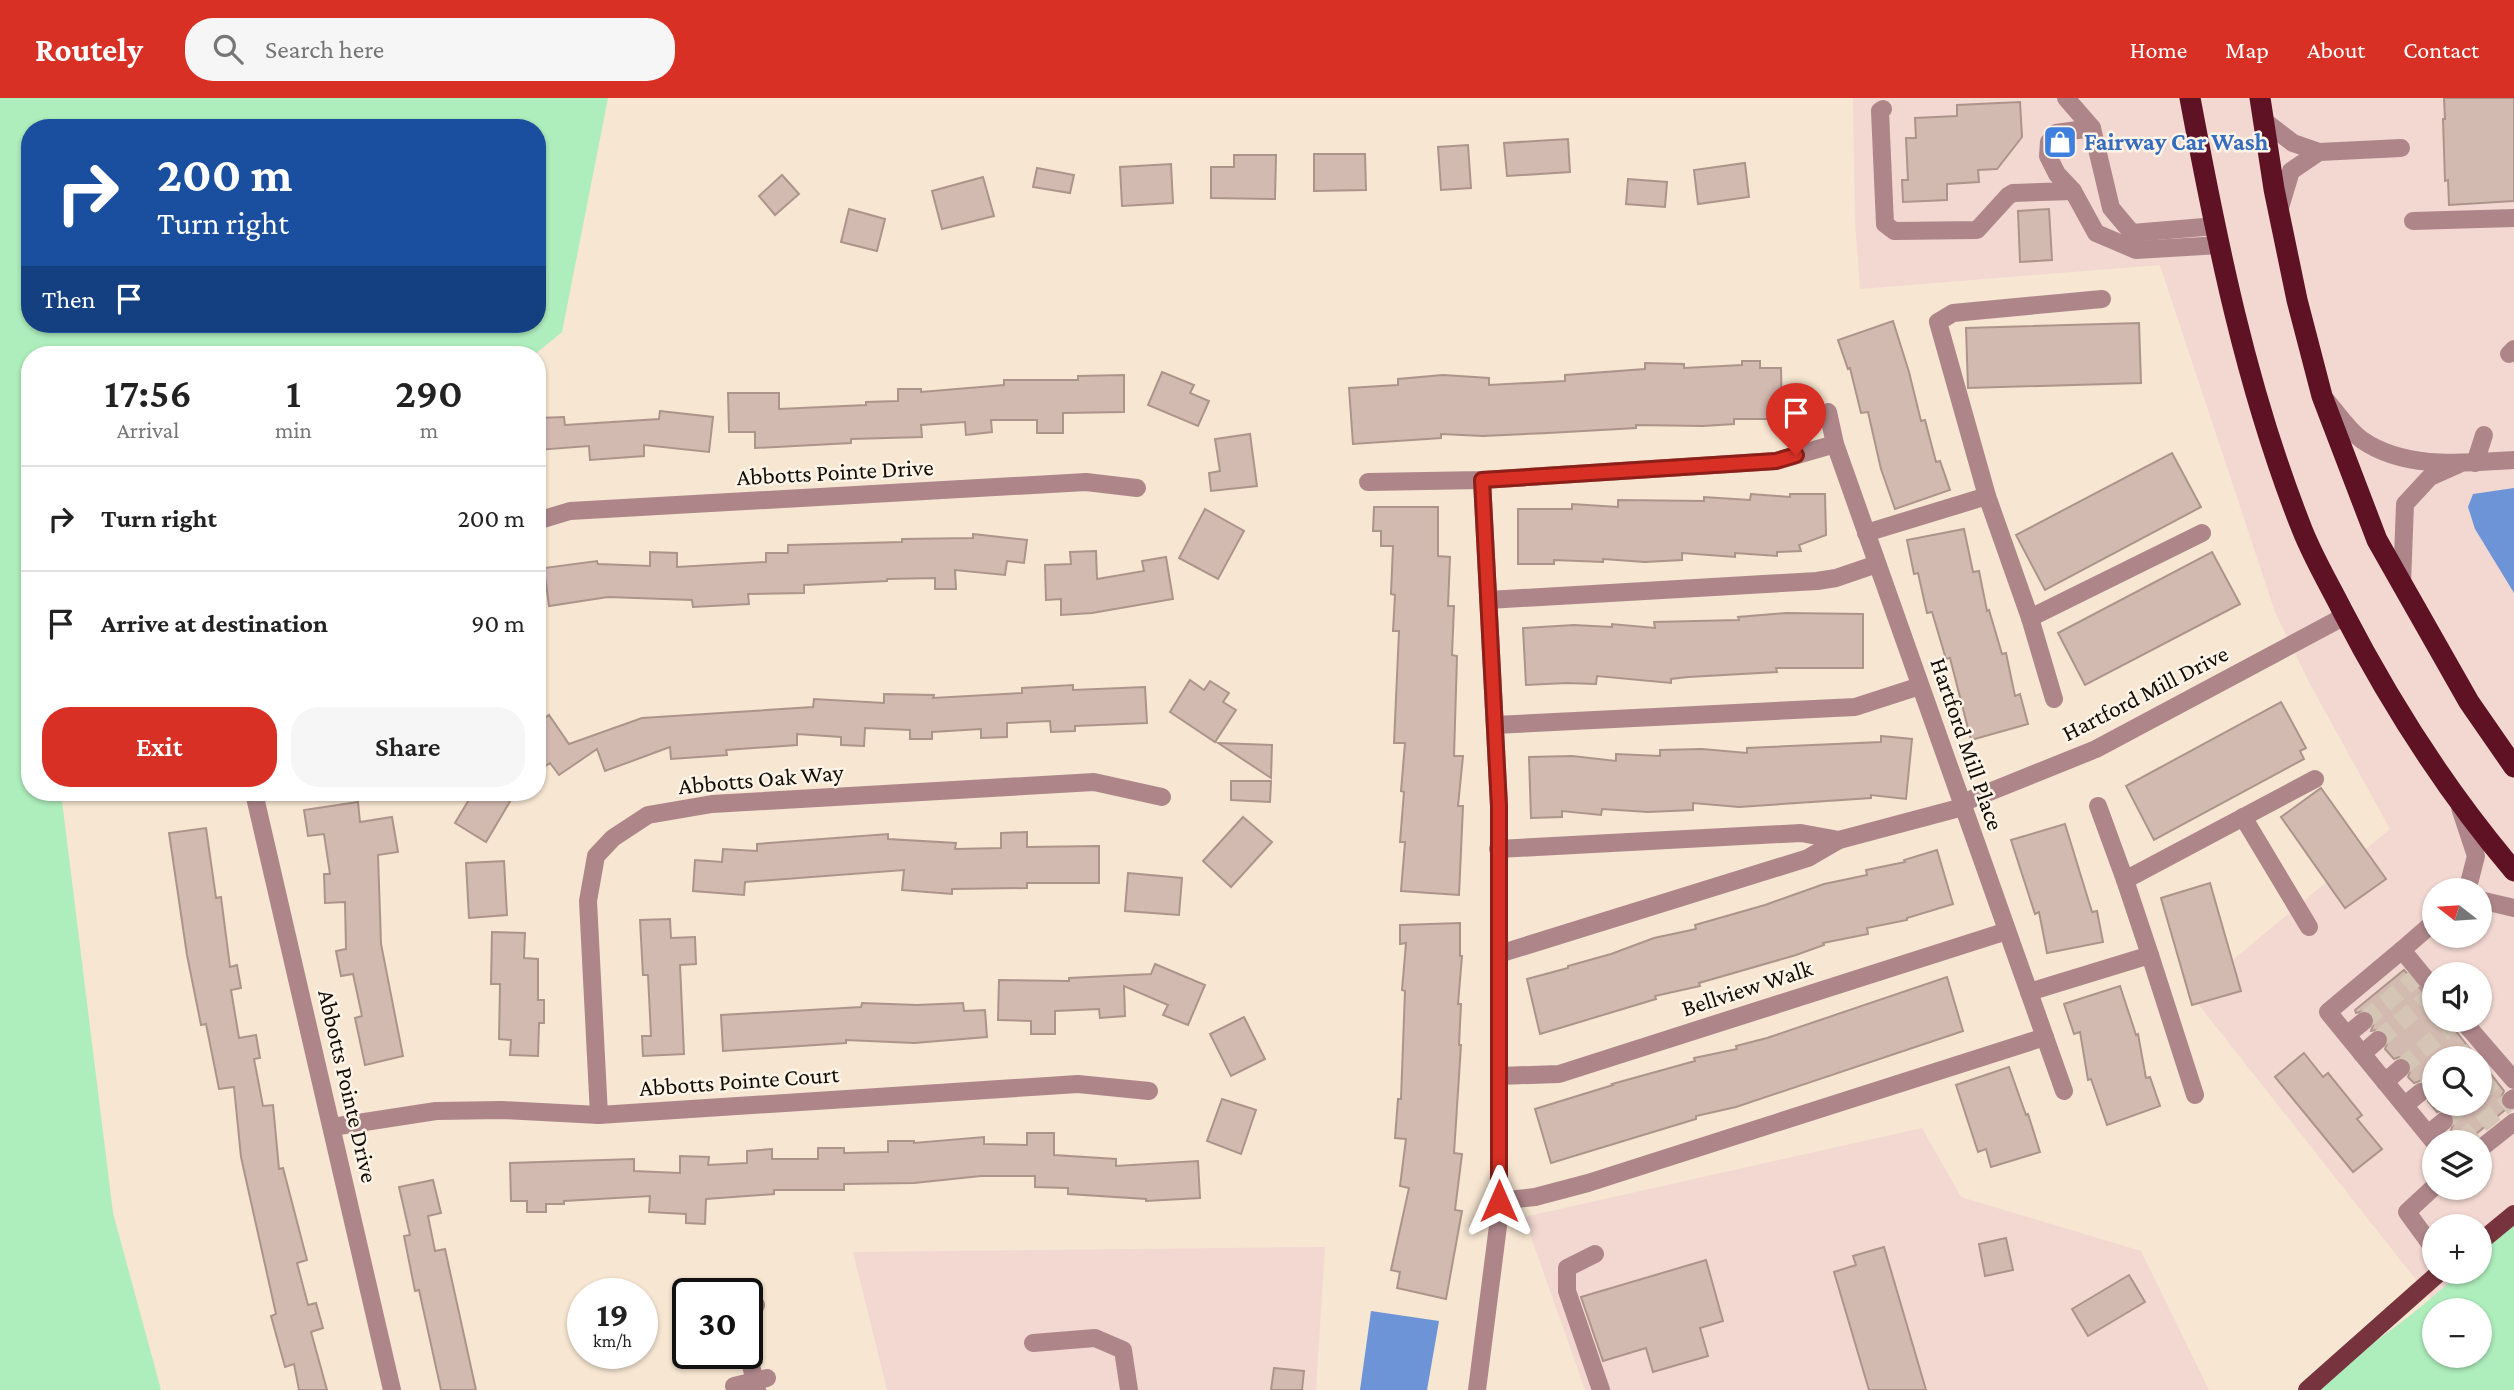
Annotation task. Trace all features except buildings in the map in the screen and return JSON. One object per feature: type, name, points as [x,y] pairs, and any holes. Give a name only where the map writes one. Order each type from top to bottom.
[{"type":"highway","points":[[2190,98],[2239,335],[2267,430],[2300,526],[2357,642],[2414,738],[2477,828],[2514,871]]},
{"type":"highway","points":[[2260,98],[2294,289],[2322,396],[2377,540],[2469,702],[2514,767]]},
{"type":"main road","points":[[2492,1232],[2514,1214]]},
{"type":"main road","points":[[2307,1390],[2427,1284]]},
{"type":"street","points":[[2066,98],[2092,128],[2111,208],[2132,233],[2218,236]]},
{"type":"street","points":[[1882,110],[1885,223],[1894,231],[1977,230],[2013,193],[2073,191]]},
{"type":"street","points":[[2263,120],[2293,143],[2319,152],[2401,148]]},
{"type":"street","points":[[2092,128],[2056,133],[2049,142],[2048,156],[2057,174],[2073,191],[2096,233],[2136,250],[2218,236]]},
{"type":"street","points":[[2278,211],[2291,171],[2319,152]]},
{"type":"street","points":[[2413,220],[2514,218]]},
{"type":"street","points":[[2054,699],[2030,618],[1987,496],[1938,322],[1953,313],[2102,299]]},
{"type":"street","points":[[2322,396],[2361,439],[2392,456],[2467,463],[2514,460]]},
{"type":"street","name":"Hartford Mill Place","points":[[1828,412],[1835,444],[2064,1091]]},
{"type":"street","points":[[2402,584],[2404,504],[2430,478],[2467,463],[2483,435]]},
{"type":"street","points":[[1368,482],[1482,480],[1776,461],[1835,444]]},
{"type":"street","points":[[1477,1390],[1499,1218],[1499,849],[1482,480]]},
{"type":"street","name":"Abbotts Pointe Drive","points":[[546,519],[570,511],[1086,482],[1137,488]]},
{"type":"street","points":[[1866,533],[1987,496]]},
{"type":"street","points":[[2030,618],[2202,533]]},
{"type":"street","points":[[1488,600],[1817,581],[1836,578],[1877,564]]},
{"type":"street","name":"Hartford Mill Drive","points":[[1839,840],[1963,805],[2096,749],[2345,616]]},
{"type":"street","points":[[1495,725],[1855,707],[1920,686]]},
{"type":"street","points":[[2125,880],[2315,779]]},
{"type":"street","name":"Abbotts Oak Way","points":[[598,1115],[588,901],[596,856],[613,838],[648,815],[712,804],[1094,782],[1161,797]]},
{"type":"street","points":[[2457,799],[2476,856],[2470,878]]},
{"type":"street","name":"Abbotts Pointe Drive","points":[[256,801],[392,1390]]},
{"type":"street","points":[[2098,806],[2150,954],[2194,1095]]},
{"type":"street","points":[[2243,817],[2309,927]]},
{"type":"street","points":[[1499,849],[1801,833],[1839,840]]},
{"type":"street","points":[[1499,954],[1808,858],[1839,840]]},
{"type":"street","points":[[2492,903],[2514,908]]},
{"type":"street","name":"Bellview Walk","points":[[1499,1076],[1559,1074],[2007,931]]},
{"type":"street","points":[[2422,932],[2328,1012],[2425,1130]]},
{"type":"street","points":[[2402,950],[2422,981]]},
{"type":"street","points":[[2029,992],[2150,954]]},
{"type":"street","points":[[2347,1035],[2364,1021]]},
{"type":"street","points":[[2465,1032],[2505,1076]]},
{"type":"street","points":[[1499,1201],[1535,1197],[1588,1183],[2045,1037]]},
{"type":"street","points":[[2362,1054],[2378,1040]]},
{"type":"street","points":[[2385,1082],[2401,1068]]},
{"type":"street","name":"Abbotts Pointe Court","points":[[332,1127],[436,1111],[502,1110],[598,1115],[1078,1084],[1149,1091]]},
{"type":"street","points":[[2404,1105],[2421,1092]]},
{"type":"street","points":[[2438,1130],[2444,1121]]},
{"type":"street","points":[[2492,1139],[2514,1122]]},
{"type":"street","points":[[2422,1198],[2407,1212],[2422,1233]]},
{"type":"street","points":[[1595,1254],[1567,1268],[1567,1291],[1601,1390]]},
{"type":"street","points":[[1033,1343],[1095,1338],[1123,1350],[1129,1390]]},
{"type":"street","points":[[734,1386],[760,1383]]},
{"type":"shaded area","points":[[1853,98],[2514,98],[2514,1222],[2492,1242],[2492,1214],[2422,1214],[2422,1284],[2448,1284],[2434,1298],[2430,1298],[2191,995],[2390,829],[2310,684],[2275,612],[2160,265],[1860,289],[1855,221]]},
{"type":"shaded area","points":[[1922,1128],[1961,1197],[2141,1251],[2209,1390],[1585,1390],[1524,1217]]},
{"type":"shaded area","points":[[1325,1247],[1316,1390],[887,1390],[853,1252]]},
{"type":"green space","points":[[0,98],[608,98],[562,332],[545,346],[21,346],[21,801],[62,801],[113,1213],[161,1390],[0,1390]]},
{"type":"green space","points":[[2514,1222],[2514,1390],[2300,1390],[2383,1336],[2422,1306],[2422,1368],[2492,1368],[2492,1298],[2431,1298],[2447,1284],[2492,1284],[2492,1242]]},
{"type":"water","points":[[2514,488],[2514,593],[2475,529],[2468,507],[2473,494]]},
{"type":"water","points":[[1371,1311],[1439,1321],[1427,1390],[1360,1390]]},
{"type":"tunnel","points":[[2364,1021],[2414,979]]},
{"type":"tunnel","points":[[2378,1040],[2422,1004]]},
{"type":"tunnel","points":[[2401,1068],[2443,1032]]},
{"type":"tunnel","points":[[2474,1130],[2511,1100]]},
{"type":"tunnel","points":[[2444,1121],[2450,1116]]},
{"type":"place","name":"Fairway Car Wash","points":[[2060,142]]},
{"type":"route","points":[[1499,1201],[1499,806],[1482,480],[1776,461],[1796,455]]}]
